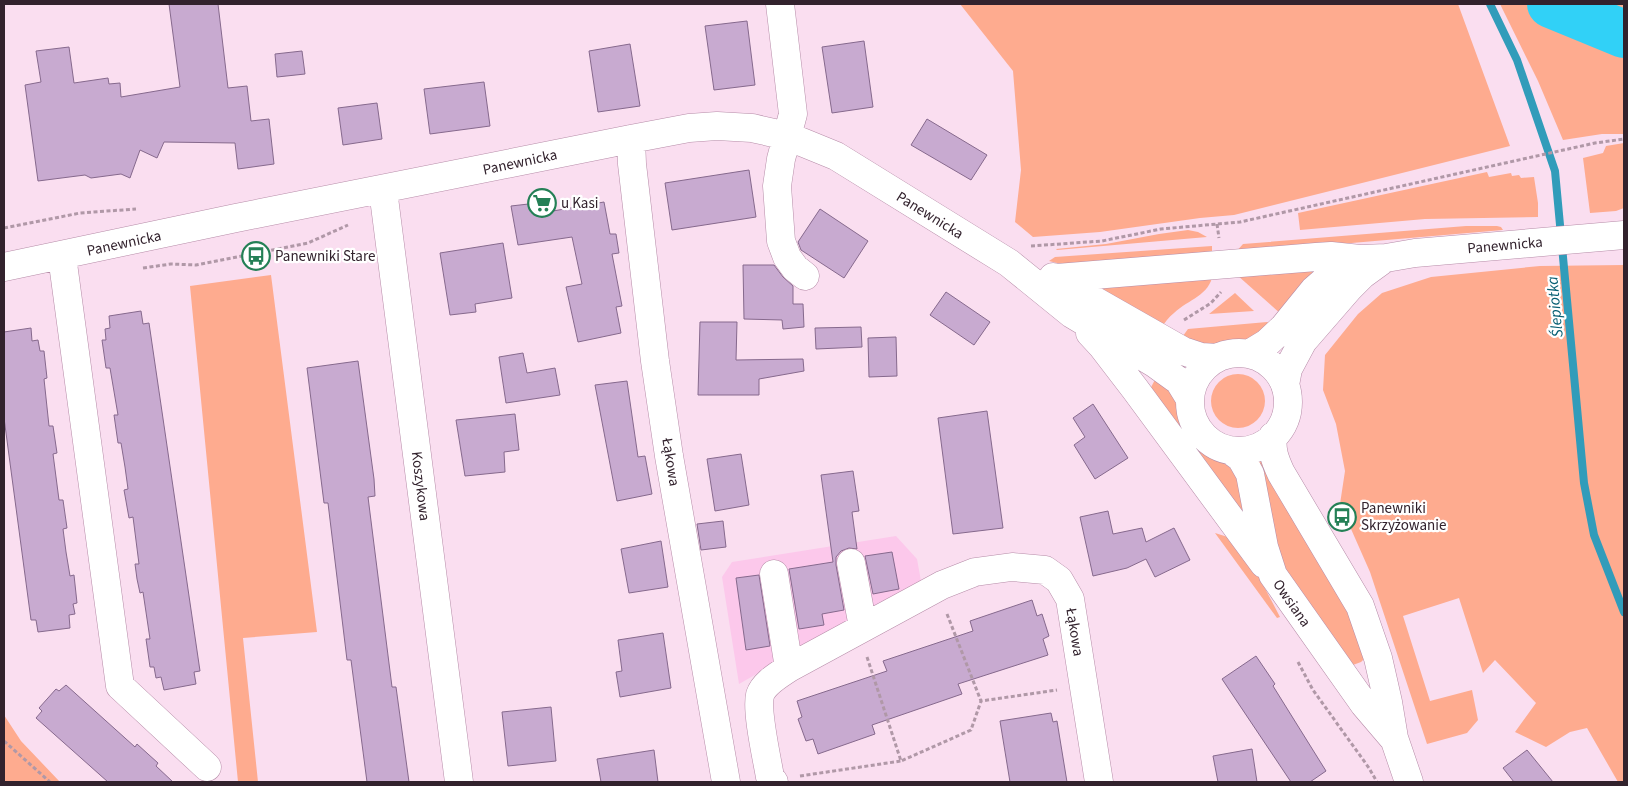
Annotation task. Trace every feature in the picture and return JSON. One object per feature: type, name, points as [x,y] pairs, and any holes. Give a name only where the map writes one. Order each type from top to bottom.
[{"type":"street","points":[[780,4],[793,114],[776,186],[781,242],[787,257],[795,268],[805,276]]},
{"type":"street","name":"Panewnicka","points":[[4,267],[236,218],[384,202],[631,139],[689,128],[717,126],[752,128],[787,136],[836,156],[1017,254],[1183,351],[1201,357],[1217,358]]},
{"type":"street","name":"Łąkowa","points":[[631,139],[632,164],[655,361],[669,456],[726,782]]},
{"type":"street","name":"Koszykowa","points":[[384,202],[459,782]]},
{"type":"street","name":"Panewnicka","points":[[1249,354],[1267,343],[1284,327],[1325,280],[1351,262],[1415,253],[1624,236]]},
{"type":"street","name":"Panewnicka","points":[[1017,254],[1072,314],[1154,363],[1179,381],[1190,399]]},
{"type":"street","points":[[62,256],[120,686],[207,767]]},
{"type":"street","points":[[1057,278],[1331,256],[1374,259]]},
{"type":"street","name":"Panewnicka","points":[[1285,385],[1288,369],[1303,341],[1349,288],[1369,270],[1374,259]]},
{"type":"street","points":[[1072,314],[1102,346],[1135,389],[1272,575]]},
{"type":"street","points":[[1237,353],[1249,354],[1268,363],[1277,371],[1285,385],[1287,395],[1286,412],[1282,425],[1261,446],[1252,449],[1230,450],[1216,445],[1203,436],[1196,426],[1191,413],[1190,399],[1198,375],[1209,363],[1217,358],[1237,353]]},
{"type":"street","name":"Owsiana","points":[[1273,436],[1273,453],[1281,472],[1354,596],[1366,622],[1378,658],[1394,738],[1408,782]]},
{"type":"street","name":"Owsiana","points":[[1230,450],[1241,458],[1250,474],[1264,547],[1272,575],[1364,704],[1394,738]]},
{"type":"street","points":[[851,563],[863,627]]},
{"type":"street","name":"Łąkowa","points":[[783,780],[770,777],[760,716],[760,694],[770,682],[789,668],[942,585],[975,572],[1012,567],[1045,570],[1059,580],[1070,599],[1098,782]]},
{"type":"street","points":[[774,574],[789,668]]},
{"type":"street","points":[[1340,670],[1357,675],[1371,669],[1378,658]]},
{"type":"path","points":[[1017,254],[1102,241],[1162,229],[1240,222],[1595,143],[1624,139]]},
{"type":"path","points":[[135,268],[171,264],[196,265],[308,243],[359,220],[384,202]]},
{"type":"path","points":[[1217,224],[1220,242]]},
{"type":"path","points":[[1179,324],[1211,303],[1222,290]]},
{"type":"path","points":[[783,780],[901,761],[971,730],[981,701],[947,613]]},
{"type":"path","points":[[865,653],[901,761]]},
{"type":"path","points":[[1295,657],[1313,690],[1377,782]]},
{"type":"path","points":[[981,701],[1061,690]]},
{"type":"path","points":[[4,741],[50,782]]},
{"type":"shaded area","points":[[960,4],[1458,4],[1510,146],[1234,215],[1100,232],[1033,237],[1015,222],[1021,170],[1013,71]]},
{"type":"shaded area","points":[[1500,4],[1527,4],[1624,44],[1624,134],[1602,134],[1563,140],[1538,81]]},
{"type":"shaded area","points":[[1574,4],[1624,4],[1624,25]]},
{"type":"shaded area","points":[[1624,143],[1624,208],[1616,211],[1590,213],[1583,158],[1603,153],[1606,146]]},
{"type":"shaded area","points":[[1487,172],[1489,177],[1511,173],[1512,176],[1519,175],[1521,178],[1534,177],[1538,217],[1425,219],[1300,230],[1298,213]]},
{"type":"shaded area","points":[[1466,226],[1497,226],[1503,230],[1235,253],[1243,244]]},
{"type":"shaded area","points":[[1188,230],[1198,232],[1207,237],[1056,249],[1106,244]]},
{"type":"shaded area","points":[[1212,246],[1212,255],[1069,266],[1049,261],[1055,257]]},
{"type":"shaded area","points":[[1624,265],[1624,782],[1618,782],[1587,728],[1570,732],[1546,747],[1515,732],[1536,703],[1495,660],[1483,673],[1459,598],[1403,616],[1430,701],[1472,690],[1478,720],[1467,733],[1427,744],[1370,572],[1340,504],[1345,471],[1336,424],[1323,390],[1325,355],[1358,314],[1382,293],[1431,277],[1540,266]]},
{"type":"shaded area","points":[[1312,270],[1313,273],[1282,315],[1237,275]]},
{"type":"shaded area","points":[[1213,274],[1211,281],[1203,292],[1172,315],[1161,329],[1101,291],[1101,287]]},
{"type":"shaded area","points":[[271,275],[317,632],[243,638],[258,782],[238,782],[190,286]]},
{"type":"shaded area","points":[[1235,293],[1254,311],[1209,314]]},
{"type":"shaded area","points":[[1267,322],[1273,326],[1246,341],[1232,341],[1206,346],[1180,340],[1188,329]]},
{"type":"shaded area","points":[[1158,374],[1178,405],[1184,427],[1189,436],[1200,447],[1222,461],[1235,474],[1245,499],[1250,526],[1148,393]]},
{"type":"shaded area","points":[[1233,374],[1243,374],[1253,378],[1261,386],[1265,401],[1261,416],[1253,424],[1243,428],[1233,428],[1223,424],[1215,416],[1211,406],[1211,396],[1215,386],[1223,378]]},
{"type":"shaded area","points":[[1261,460],[1346,600],[1364,659],[1361,662],[1353,665],[1282,573],[1258,463]]},
{"type":"shaded area","points":[[1215,533],[1231,538],[1257,573],[1280,617],[1277,618]]},
{"type":"shaded area","points":[[896,536],[917,559],[921,581],[739,684],[722,577],[732,562]]},
{"type":"shaded area","points":[[4,715],[21,741],[60,782],[4,782]]},
{"type":"building","points":[[169,4],[218,4],[228,88],[247,86],[251,121],[269,119],[274,164],[238,169],[235,143],[164,142],[157,158],[140,150],[130,178],[121,174],[91,178],[85,175],[38,181],[25,85],[41,82],[36,51],[69,47],[74,83],[108,78],[109,84],[120,83],[121,97],[180,87]]},
{"type":"building","points":[[747,21],[755,85],[714,90],[705,26]]},
{"type":"building","points":[[864,41],[873,107],[832,113],[822,47]]},
{"type":"building","points":[[630,44],[640,106],[598,112],[589,51]]},
{"type":"building","points":[[302,51],[305,74],[277,77],[275,54]]},
{"type":"building","points":[[484,82],[490,126],[430,134],[424,89]]},
{"type":"building","points":[[377,103],[382,139],[343,145],[338,108]]},
{"type":"building","points":[[927,119],[987,155],[971,180],[911,145]]},
{"type":"building","points":[[749,170],[756,217],[672,230],[665,183]]},
{"type":"building","points":[[546,202],[548,209],[553,208],[553,211],[604,202],[610,234],[616,234],[619,253],[612,254],[622,306],[616,307],[621,333],[578,342],[566,287],[582,284],[572,237],[518,245],[511,206]]},
{"type":"building","points":[[820,209],[868,241],[844,278],[801,250],[798,242]]},
{"type":"building","points":[[503,243],[512,298],[475,304],[476,312],[450,315],[440,253]]},
{"type":"building","points":[[743,265],[774,265],[793,286],[793,304],[803,304],[804,327],[783,329],[782,320],[744,319]]},
{"type":"building","points":[[946,292],[990,322],[974,345],[930,315]]},
{"type":"building","points":[[141,311],[143,324],[149,323],[200,671],[194,672],[196,684],[164,690],[161,677],[156,678],[154,667],[150,667],[146,639],[150,639],[143,592],[140,593],[135,564],[139,564],[133,517],[129,518],[124,490],[128,489],[121,443],[118,443],[114,415],[118,415],[110,368],[106,368],[102,340],[106,340],[105,329],[110,328],[109,316]]},
{"type":"building","points":[[700,322],[737,322],[736,360],[803,359],[804,371],[759,379],[759,395],[698,395]]},
{"type":"building","points":[[861,327],[862,347],[816,349],[815,328]]},
{"type":"building","points":[[31,328],[32,341],[38,340],[40,351],[44,351],[47,378],[44,379],[49,426],[53,426],[57,453],[53,454],[59,500],[63,500],[67,528],[63,529],[66,552],[70,576],[74,575],[77,603],[73,604],[75,614],[69,615],[70,628],[38,632],[36,620],[31,620],[4,418],[4,332]]},
{"type":"building","points":[[896,337],[897,376],[869,377],[868,338]]},
{"type":"building","points":[[523,353],[527,373],[555,368],[560,395],[506,403],[499,357]]},
{"type":"building","points":[[358,361],[374,479],[375,496],[368,497],[392,687],[396,687],[409,782],[367,782],[351,660],[347,660],[328,503],[324,503],[307,368]]},
{"type":"building","points":[[627,381],[638,457],[645,456],[652,494],[617,501],[595,385]]},
{"type":"building","points":[[1093,404],[1128,458],[1095,479],[1074,445],[1085,437],[1073,418]]},
{"type":"building","points":[[987,411],[1003,528],[953,534],[938,418]]},
{"type":"building","points":[[515,414],[519,450],[504,452],[505,472],[465,476],[456,420]]},
{"type":"building","points":[[741,454],[749,505],[715,511],[707,459]]},
{"type":"building","points":[[853,471],[859,511],[852,512],[857,549],[849,548],[841,551],[836,557],[844,610],[822,614],[824,625],[799,629],[789,569],[833,562],[821,475]]},
{"type":"building","points":[[1108,511],[1113,534],[1142,528],[1146,542],[1174,528],[1190,560],[1155,577],[1146,559],[1127,568],[1093,576],[1080,517]]},
{"type":"building","points":[[723,521],[726,547],[701,550],[697,524]]},
{"type":"building","points":[[661,541],[668,587],[629,593],[621,549]]},
{"type":"building","points":[[892,552],[899,589],[873,594],[865,556]]},
{"type":"building","points":[[759,575],[770,646],[746,650],[736,578]]},
{"type":"building","points":[[1032,600],[1037,616],[1042,614],[1049,636],[1043,639],[1048,655],[958,684],[962,694],[872,725],[875,734],[818,754],[813,739],[806,741],[798,719],[802,717],[797,701],[887,671],[883,661],[973,631],[970,621]]},
{"type":"building","points":[[663,633],[671,688],[620,697],[616,672],[622,671],[618,640]]},
{"type":"building","points":[[1256,656],[1275,684],[1273,686],[1326,771],[1310,782],[1291,782],[1222,679]]},
{"type":"building","points":[[66,685],[135,747],[137,744],[158,763],[156,766],[173,782],[108,782],[36,718],[42,711],[39,708],[56,689],[59,691]]},
{"type":"building","points":[[551,707],[556,761],[508,766],[502,712]]},
{"type":"building","points":[[1051,713],[1053,722],[1057,721],[1067,782],[1010,782],[1000,721]]},
{"type":"building","points":[[1252,749],[1257,782],[1218,782],[1213,756]]},
{"type":"building","points":[[654,750],[658,782],[601,782],[597,759]]},
{"type":"building","points":[[1527,750],[1553,782],[1514,782],[1503,768]]},
{"type":"waterway","name":"Ślepiotka","points":[[1490,4],[1517,60],[1555,171],[1584,483],[1594,535],[1624,612]]},
{"type":"waterway","points":[[1551,4],[1624,34]]},
{"type":"place","name":"u Kasi","points":[[542,203]]},
{"type":"place","name":"Panewniki Stare","points":[[256,256]]},
{"type":"place","name":"Panewniki Skrzyżowanie","points":[[1342,517]]}]
